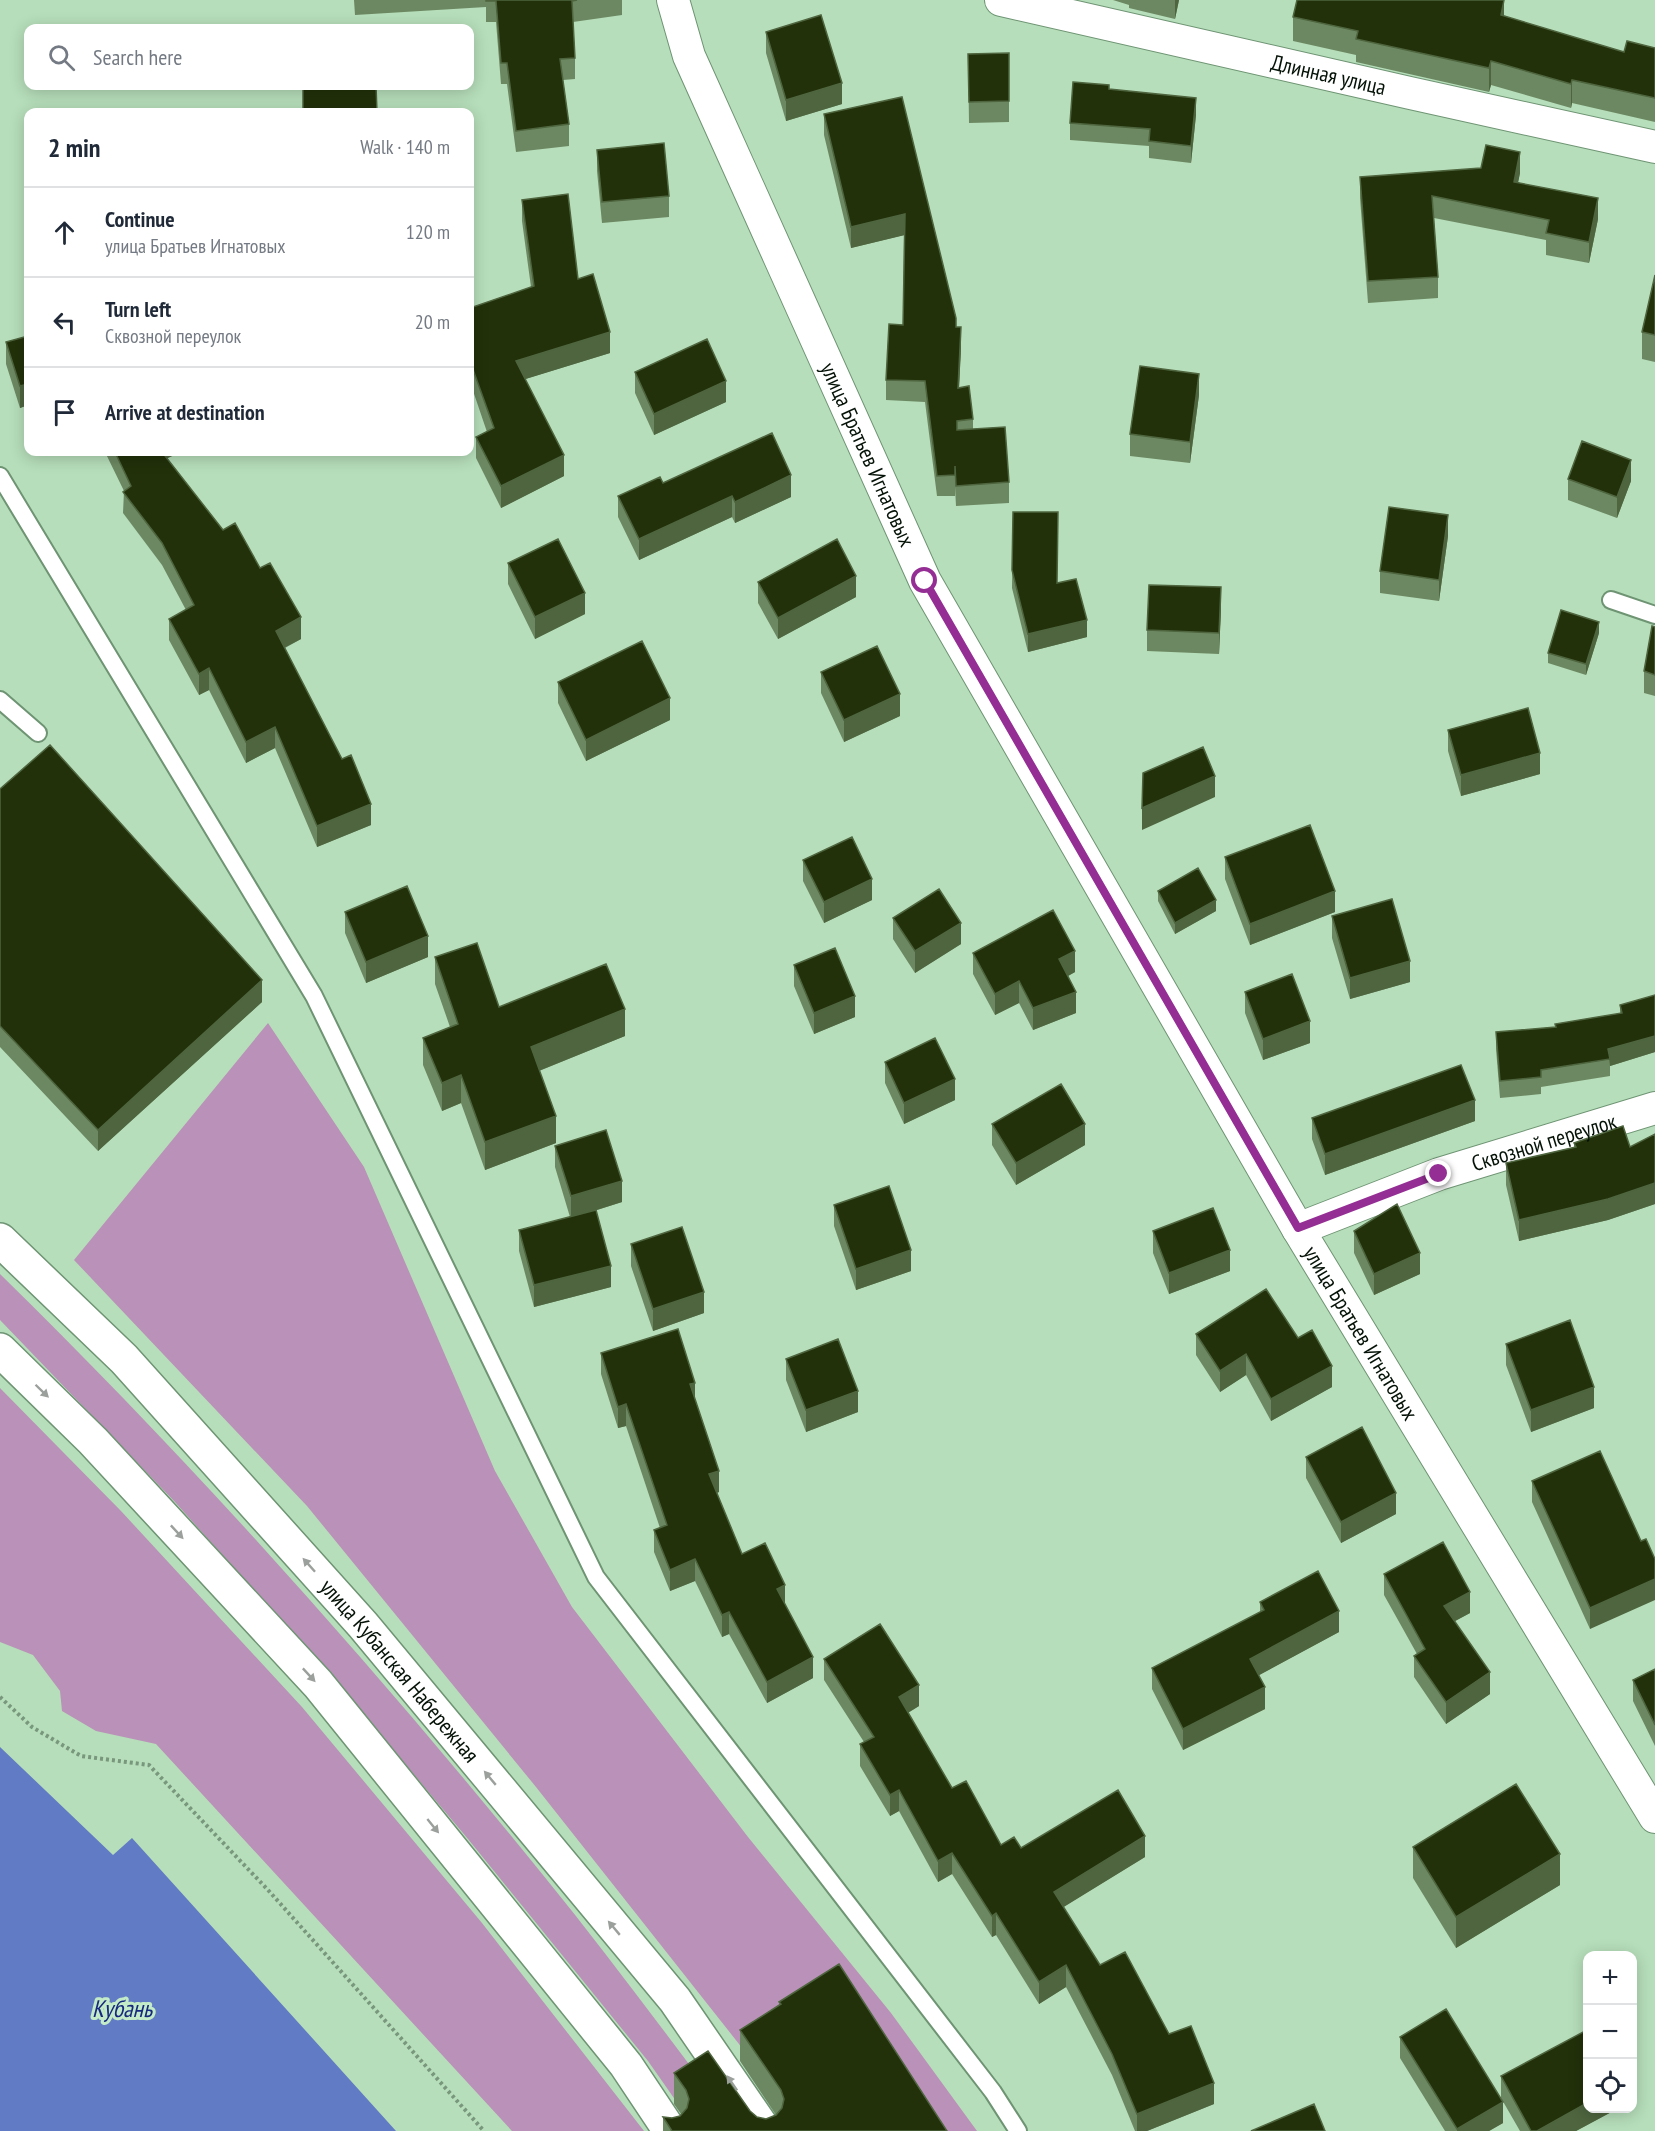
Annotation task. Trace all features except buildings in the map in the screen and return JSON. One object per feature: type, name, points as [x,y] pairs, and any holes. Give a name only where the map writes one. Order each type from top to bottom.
[{"type":"main road","name":"улица Кубанская Набережная","points":[[0,1240],[124,1359],[363,1625],[675,2000],[765,2131]]},
{"type":"main road","points":[[0,1350],[93,1441],[318,1684],[626,2065],[670,2131]]},
{"type":"street","name":"улица Братьев Игнатовых","points":[[674,0],[689,56],[925,581],[1298,1228],[1655,1817]]},
{"type":"street","name":"Длинная улица","points":[[1001,0],[1655,147]]},
{"type":"street","name":"Сквозной переулок","points":[[1298,1228],[1439,1174],[1655,1108]]},
{"type":"lane","points":[[0,476],[314,996],[596,1577],[993,2092],[1018,2131]]},
{"type":"lane","points":[[1611,600],[1655,615]]},
{"type":"lane","points":[[0,700],[38,733]]},
{"type":"path","points":[[0,1698],[32,1727],[81,1756],[149,1765],[268,1890],[484,2131]]},
{"type":"shaded area","points":[[268,1023],[364,1167],[495,1471],[572,1607],[748,1837],[891,2013],[977,2131],[806,2131],[536,1787],[307,1506],[74,1260]]},
{"type":"shaded area","points":[[0,1274],[142,1418],[280,1567],[414,1719],[543,1875],[722,2108],[697,2131],[648,2061],[468,1839],[347,1695],[175,1502],[0,1320]]},
{"type":"shaded area","points":[[0,1388],[121,1511],[302,1707],[482,1923],[644,2131],[512,2131],[156,1744],[96,1731],[62,1711],[60,1691],[33,1655],[0,1642]]},
{"type":"water","name":"Кубань","points":[[0,1747],[113,1855],[132,1838],[396,2131],[0,2131]]},
{"type":"route","points":[[925,581],[1298,1228],[1439,1174]]}]
